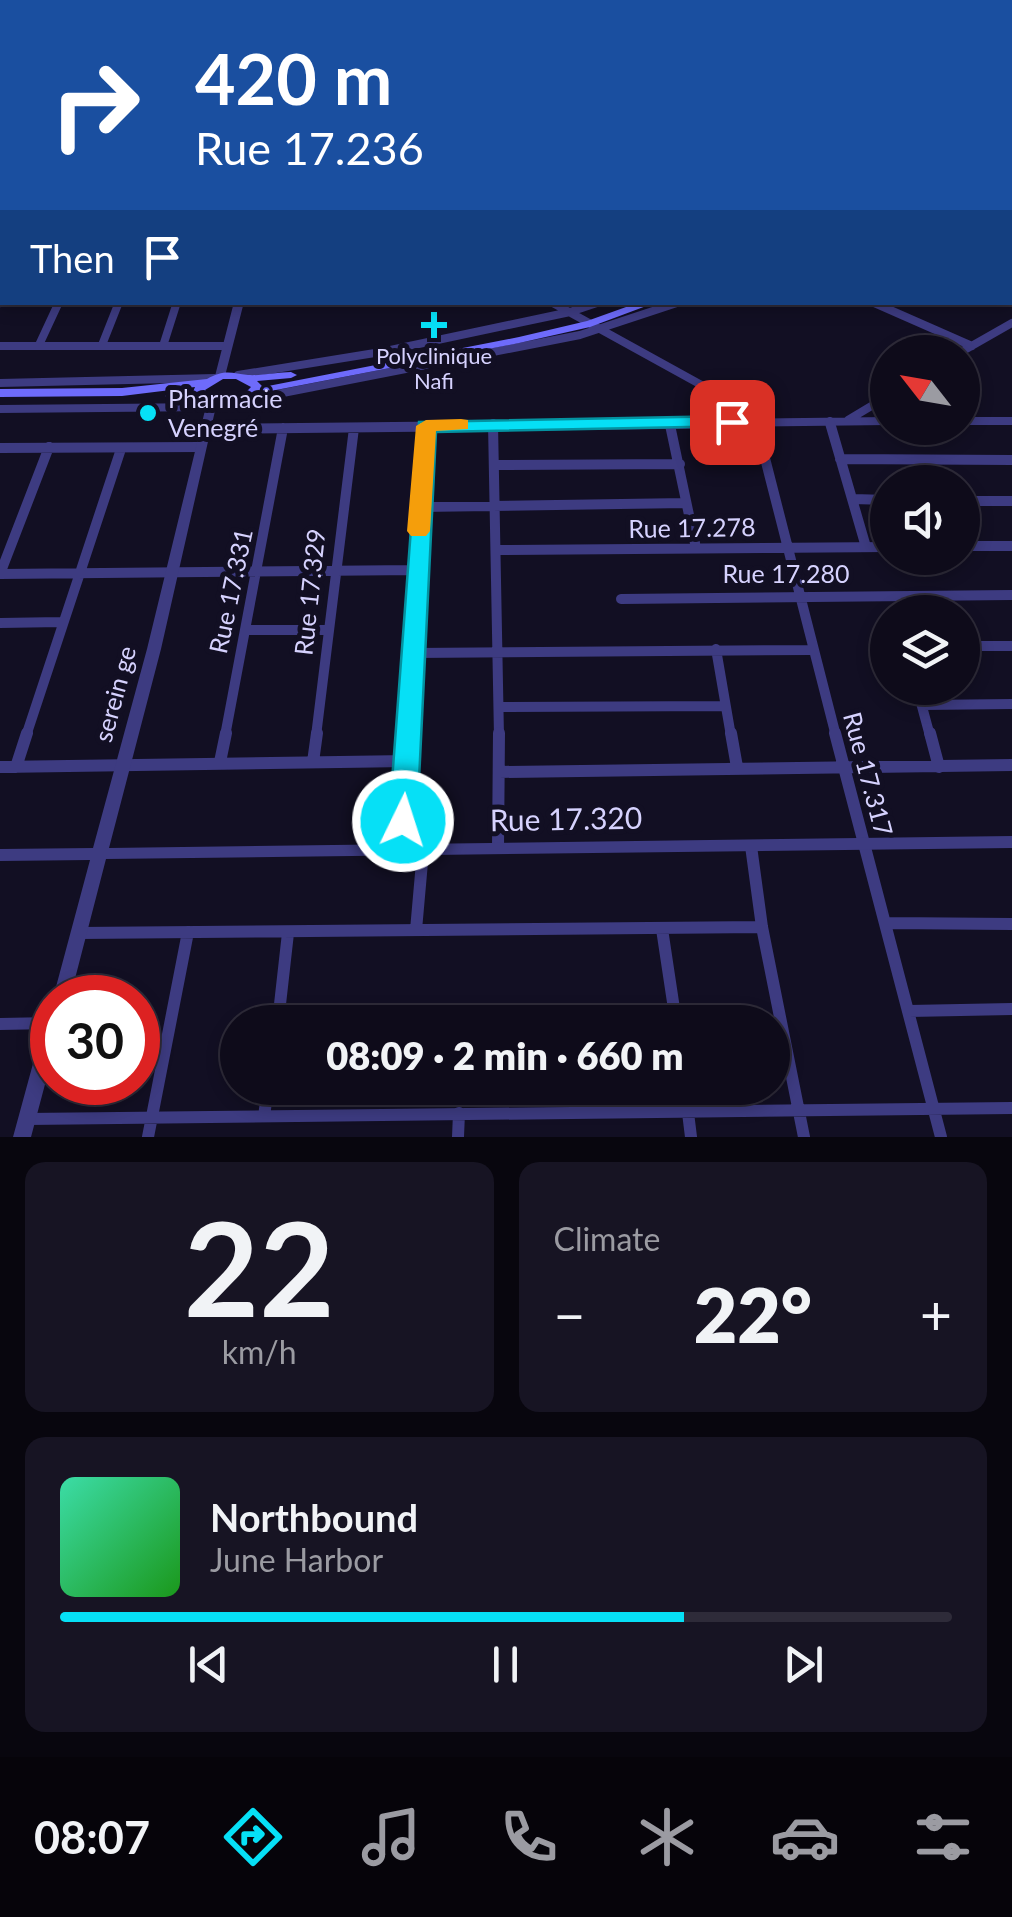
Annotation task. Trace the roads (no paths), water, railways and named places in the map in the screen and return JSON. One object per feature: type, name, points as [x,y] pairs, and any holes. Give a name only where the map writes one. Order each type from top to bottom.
[{"type":"main road","points":[[0,400],[122,392],[214,378],[324,372],[586,321],[626,305]]},
{"type":"main road","points":[[0,400],[247,398],[272,387],[586,321],[642,305]]},
{"type":"main road","points":[[243,377],[258,386],[247,398]]},
{"type":"main road","points":[[208,401],[198,390],[214,378]]},
{"type":"street","points":[[38,345],[58,305]]},
{"type":"street","points":[[102,345],[118,305]]},
{"type":"street","points":[[163,346],[176,305]]},
{"type":"street","points":[[0,383],[214,378],[228,346],[238,305]]},
{"type":"street","points":[[557,305],[744,405],[756,421]]},
{"type":"street","points":[[586,321],[598,305]]},
{"type":"street","points":[[586,321],[665,305]]},
{"type":"street","points":[[879,305],[947,335]]},
{"type":"street","points":[[980,341],[1012,323]]},
{"type":"street","points":[[0,346],[228,346]]},
{"type":"street","name":"serein ge","points":[[67,975],[154,649],[205,429],[208,401]]},
{"type":"street","points":[[847,420],[870,407]]},
{"type":"street","points":[[205,429],[870,420]]},
{"type":"street","name":"Rue 17.317","points":[[756,421],[796,596],[845,768],[862,844],[888,924],[941,1137]]},
{"type":"street","points":[[830,421],[866,547]]},
{"type":"street","points":[[980,421],[1012,421]]},
{"type":"street","points":[[493,424],[500,708],[498,848]]},
{"type":"street","points":[[670,424],[696,548]]},
{"type":"street","points":[[401,851],[426,426]]},
{"type":"street","name":"Rue 17.331","points":[[220,762],[283,428]]},
{"type":"street","name":"Rue 17.329","points":[[313,762],[354,428]]},
{"type":"street","points":[[49,447],[0,574],[416,570]]},
{"type":"street","points":[[0,448],[200,447]]},
{"type":"street","points":[[16,767],[121,449]]},
{"type":"street","points":[[840,459],[1012,460]]},
{"type":"street","points":[[496,465],[680,464]]},
{"type":"street","points":[[852,499],[870,500]]},
{"type":"street","points":[[980,501],[1012,502]]},
{"type":"street","points":[[420,507],[686,503]]},
{"type":"street","points":[[980,546],[1012,546]]},
{"type":"street","name":"Rue 17.278","points":[[497,550],[870,547]]},
{"type":"street","name":"Rue 17.280","points":[[980,595],[1012,595]]},
{"type":"street","name":"Rue 17.280","points":[[621,600],[870,596]]},
{"type":"street","points":[[0,623],[61,622]]},
{"type":"street","points":[[245,630],[329,630]]},
{"type":"street","points":[[980,646],[1012,646]]},
{"type":"street","points":[[716,649],[737,768]]},
{"type":"street","points":[[414,653],[810,650]]},
{"type":"street","points":[[980,704],[1012,704]]},
{"type":"street","points":[[922,705],[939,767]]},
{"type":"street","points":[[500,708],[725,706]]},
{"type":"street","points":[[0,767],[408,761]]},
{"type":"street","points":[[499,772],[1012,766]]},
{"type":"street","name":"Rue 17.320","points":[[0,855],[1012,842]]},
{"type":"street","points":[[751,846],[762,927],[804,1137]]},
{"type":"street","points":[[416,930],[423,851]]},
{"type":"street","points":[[888,924],[1012,924]]},
{"type":"street","points":[[79,933],[762,927]]},
{"type":"street","points":[[662,928],[674,1005]]},
{"type":"street","points":[[148,1137],[188,932]]},
{"type":"street","points":[[280,1005],[288,933]]},
{"type":"street","points":[[909,1012],[1012,1010]]},
{"type":"street","points":[[0,1024],[30,1025]]},
{"type":"street","points":[[264,1116],[266,1105]]},
{"type":"street","points":[[687,1105],[692,1137]]},
{"type":"street","points":[[24,1128],[151,1118],[1012,1108]]},
{"type":"street","points":[[458,1137],[459,1113]]},
{"type":"place","name":"Polyclinique Nafi","points":[[434,325]]},
{"type":"place","name":"Pharmacie Venegré","points":[[148,413]]}]
